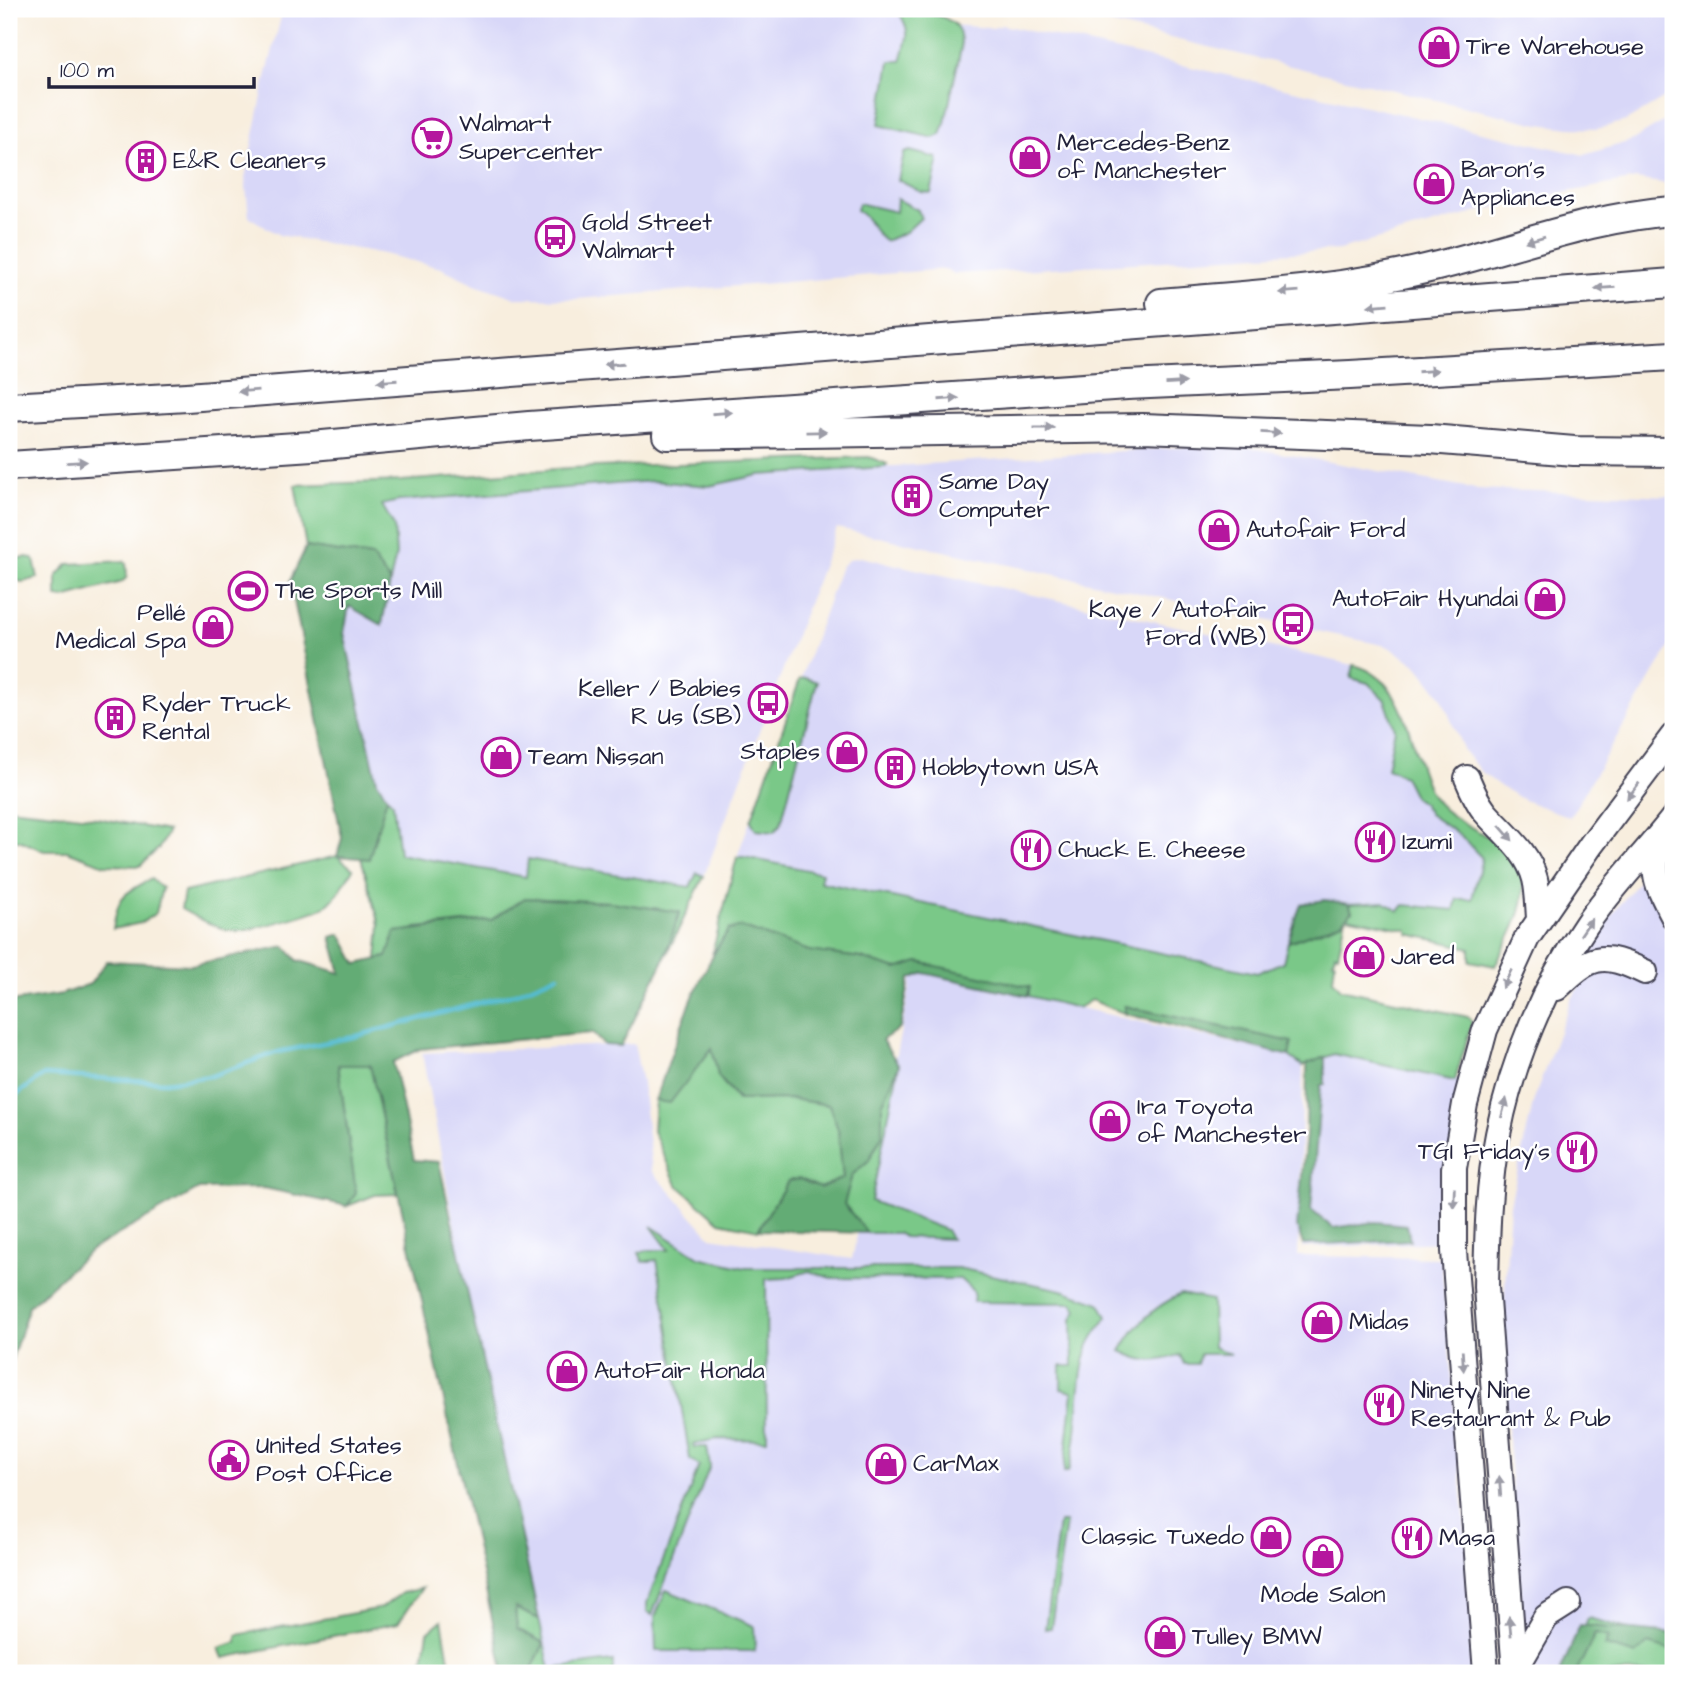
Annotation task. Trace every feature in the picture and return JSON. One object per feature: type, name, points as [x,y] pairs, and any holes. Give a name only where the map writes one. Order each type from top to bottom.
[{"type":"highway","points":[[662,360],[818,334],[1336,287],[1427,269],[1612,219],[1673,211]]},
{"type":"highway","points":[[9,407],[187,397],[1673,283]]},
{"type":"highway","points":[[9,466],[211,454],[529,426],[1127,385],[1673,356]]},
{"type":"highway","points":[[356,442],[458,446],[732,433],[1102,428],[1430,439],[1562,450],[1673,452]]},
{"type":"highway","points":[[1430,439],[1673,432]]},
{"type":"main road","points":[[1486,1673],[1454,1251],[1454,1168],[1465,1104],[1485,1030],[1518,955],[1539,918],[1673,736]]},
{"type":"main road","points":[[1467,778],[1485,812],[1510,838],[1532,870],[1536,880],[1539,918]]},
{"type":"main road","points":[[1670,822],[1656,853],[1654,868],[1658,888],[1673,916]]},
{"type":"main road","points":[[1514,1673],[1487,1323],[1487,1224],[1493,1167],[1504,1106],[1544,1000],[1586,925],[1670,822]]},
{"type":"main road","points":[[1544,1000],[1575,970],[1594,960],[1614,959],[1645,972]]},
{"type":"main road","points":[[1514,1673],[1549,1613],[1568,1603]]},
{"type":"shaded area","points":[[283,9],[915,9],[943,19],[951,25],[993,28],[1002,25],[1584,155],[1631,141],[1673,116],[1673,185],[1636,179],[1510,203],[1339,250],[955,274],[945,269],[577,299],[516,298],[475,284],[441,268],[384,254],[279,235],[249,217],[245,178]]},
{"type":"shaded area","points":[[1046,9],[1673,9],[1673,93],[1626,121],[1597,129],[1539,124]]},
{"type":"shaded area","points":[[1230,444],[1477,489],[1673,496],[1673,641],[1570,817],[1526,801],[1481,772],[1464,751],[1441,696],[1416,664],[1387,646],[837,528],[704,876],[697,873],[691,887],[529,859],[526,877],[399,854],[393,803],[377,781],[344,633],[348,605],[382,625],[396,555],[393,526],[381,505],[399,501],[553,487],[653,481],[709,486],[759,475]]},
{"type":"shaded area","points":[[860,557],[1354,665],[1351,678],[1368,683],[1385,700],[1395,729],[1387,768],[1404,776],[1415,798],[1429,814],[1461,836],[1482,858],[1472,900],[1454,910],[1404,905],[1399,911],[1384,902],[1349,904],[1325,900],[1283,962],[1257,973],[820,882],[822,873],[737,857],[841,566],[850,559]]},
{"type":"shaded area","points":[[1673,843],[1673,1641],[1566,1673],[1536,1673],[1524,1635],[1501,1352],[1510,1204],[1534,1099],[1570,1002],[1584,978],[1581,954],[1640,879]]},
{"type":"shaded area","points":[[914,970],[1289,1056],[1303,1066],[1298,1256],[1441,1258],[1478,1673],[539,1673],[422,1053],[634,1044],[642,1082],[652,1171],[711,1237],[852,1259]]},
{"type":"shaded area","points":[[1319,1050],[1465,1082],[1443,1242],[1302,1248],[1307,1059]]},
{"type":"green space","points":[[897,9],[920,11],[945,18],[956,26],[960,34],[961,48],[945,123],[941,135],[933,138],[879,125],[890,61],[901,61],[907,39],[907,29]]},
{"type":"green space","points":[[910,151],[937,158],[931,193],[921,192],[898,180],[904,153]]},
{"type":"green space","points":[[897,199],[918,210],[921,218],[906,232],[885,241],[856,210],[858,203],[896,212]]},
{"type":"green space","points":[[869,457],[887,464],[885,467],[759,475],[709,486],[653,481],[399,501],[382,505],[394,526],[396,555],[390,582],[371,557],[306,547],[295,485],[401,481],[568,468]]},
{"type":"green space","points":[[306,547],[372,557],[390,582],[382,625],[349,606],[344,633],[377,781],[387,797],[369,859],[337,856],[342,838],[290,581]]},
{"type":"green space","points":[[28,557],[34,560],[38,578],[23,582],[9,579],[9,559]]},
{"type":"green space","points":[[124,561],[127,577],[122,582],[64,598],[57,597],[57,576],[68,564]]},
{"type":"green space","points":[[1354,665],[1372,673],[1386,685],[1397,700],[1423,775],[1439,804],[1503,847],[1520,871],[1523,883],[1521,908],[1495,966],[1470,961],[1470,948],[1408,934],[1408,930],[1347,917],[1352,911],[1349,904],[1384,902],[1399,911],[1404,905],[1454,910],[1457,899],[1472,899],[1482,858],[1461,836],[1429,814],[1415,798],[1404,776],[1387,768],[1395,729],[1385,700],[1368,683],[1351,678]]},
{"type":"green space","points":[[800,679],[817,682],[781,824],[774,832],[756,830],[751,821]]},
{"type":"green space","points":[[387,797],[393,803],[399,854],[526,877],[528,859],[690,887],[697,873],[704,876],[662,964],[680,912],[610,902],[525,898],[491,920],[416,928],[387,957],[377,959],[380,925],[361,858],[369,858]]},
{"type":"green space","points":[[9,808],[91,817],[168,831],[159,848],[140,866],[105,865],[67,851],[44,851],[19,840],[9,840]]},
{"type":"green space","points":[[337,856],[353,869],[331,902],[311,912],[237,931],[216,926],[181,909],[184,892]]},
{"type":"green space","points":[[737,857],[822,873],[820,882],[1257,973],[1283,962],[1288,942],[1340,923],[1346,918],[1338,954],[1335,953],[1333,961],[1333,979],[1341,989],[1468,1017],[1472,1022],[1455,1081],[1334,1054],[1303,1066],[1289,1056],[1291,1042],[1125,1006],[1126,1014],[1091,1000],[1078,1008],[1028,996],[1029,988],[919,962],[897,969],[861,958],[809,951],[741,927],[729,930],[712,954]]},
{"type":"green space","points":[[151,879],[162,888],[156,913],[141,923],[113,929],[117,909],[123,897]]},
{"type":"green space","points":[[525,898],[610,902],[680,912],[662,964],[621,1046],[604,1045],[592,1033],[420,1049],[393,1062],[414,1160],[439,1162],[539,1619],[515,1608],[517,1629],[544,1643],[530,1673],[504,1673],[370,1065],[338,1065],[356,1193],[347,1206],[264,1188],[199,1189],[91,1250],[29,1306],[9,1368],[9,1002],[62,994],[90,984],[107,961],[191,965],[285,946],[297,960],[341,973],[331,937],[341,934],[357,964],[387,957],[395,932],[491,920]]},
{"type":"green space","points":[[1325,900],[1349,904],[1352,911],[1341,923],[1288,942],[1301,904]]},
{"type":"green space","points":[[741,927],[809,951],[861,958],[897,969],[918,962],[1030,987],[1028,996],[924,973],[910,979],[900,1028],[882,1040],[899,1065],[882,1105],[882,1135],[869,1160],[852,1175],[844,1204],[867,1233],[758,1230],[788,1181],[800,1179],[820,1188],[843,1178],[838,1129],[829,1105],[792,1099],[739,1100],[718,1076],[712,1048],[670,1103],[655,1101],[686,1013],[705,970],[729,930]]},
{"type":"green space","points":[[1124,1006],[1292,1042],[1289,1056],[1126,1014]]},
{"type":"green space","points":[[713,1047],[718,1076],[737,1100],[792,1099],[829,1105],[838,1129],[843,1178],[820,1188],[800,1179],[788,1181],[758,1230],[720,1222],[677,1185],[653,1131],[655,1101],[670,1102]]},
{"type":"green space","points":[[1325,1057],[1325,1084],[1321,1085],[1311,1210],[1333,1228],[1375,1222],[1407,1225],[1410,1240],[1303,1245],[1297,1227],[1306,1134],[1307,1064]]},
{"type":"green space","points":[[338,1064],[370,1064],[398,1194],[375,1195],[347,1206],[356,1193]]},
{"type":"green space","points":[[899,1065],[871,1201],[946,1230],[951,1239],[904,1237],[898,1233],[867,1233],[844,1204],[852,1175],[869,1160],[882,1136],[882,1105]]},
{"type":"green space","points":[[651,1226],[699,1257],[745,1268],[958,1268],[1062,1290],[1100,1303],[1107,1317],[1091,1341],[1084,1360],[1075,1441],[1068,1472],[1064,1472],[1073,1392],[1061,1389],[1061,1366],[1073,1366],[1072,1319],[1077,1310],[1073,1303],[973,1302],[974,1292],[960,1279],[831,1278],[809,1271],[786,1278],[766,1279],[767,1440],[717,1439],[693,1444],[694,1447],[707,1447],[710,1466],[652,1615],[647,1611],[647,1603],[699,1466],[690,1459],[657,1260],[643,1262],[639,1253],[669,1250]]},
{"type":"green space","points":[[1181,1294],[1212,1300],[1213,1347],[1231,1354],[1200,1354],[1197,1364],[1184,1364],[1180,1355],[1150,1360],[1121,1351],[1146,1317]]},
{"type":"green space","points":[[1059,1523],[1066,1523],[1051,1628],[1045,1629]]},
{"type":"green space","points":[[422,1588],[398,1623],[223,1658],[219,1648],[237,1642],[237,1635],[381,1608],[402,1593]]},
{"type":"green space","points":[[666,1590],[754,1626],[755,1651],[656,1651],[655,1617]]},
{"type":"green space","points":[[515,1608],[539,1619],[550,1669],[613,1661],[613,1673],[530,1673],[544,1643],[517,1629]]},
{"type":"green space","points":[[1588,1618],[1673,1641],[1673,1673],[1566,1673]]},
{"type":"green space","points":[[442,1620],[450,1666],[447,1673],[424,1673],[422,1667],[428,1632]]},
{"type":"green space","points":[[1580,1625],[1673,1634],[1673,1651],[1648,1644],[1636,1655],[1605,1646],[1608,1637],[1595,1634],[1576,1673],[1560,1673]]},
{"type":"waterway","points":[[9,1100],[44,1075],[165,1082],[211,1076],[278,1052],[353,1037],[516,993],[558,975]]},
{"type":"place","name":"Tire Warehouse","points":[[1439,47]]},
{"type":"place","name":"Walmart Supercenter","points":[[432,138]]},
{"type":"place","name":"Mercedes-Benz of Manchester","points":[[1030,157]]},
{"type":"place","name":"E&R Cleaners","points":[[146,161]]},
{"type":"place","name":"Baron's Appliances","points":[[1434,184]]},
{"type":"place","name":"Gold Street Walmart","points":[[555,237]]},
{"type":"place","name":"Same Day Computer","points":[[912,496]]},
{"type":"place","name":"Autofair Ford","points":[[1219,530]]},
{"type":"place","name":"The Sports Mill","points":[[248,591]]},
{"type":"place","name":"AutoFair Hyundai","points":[[1545,599]]},
{"type":"place","name":"Kaye / Autofair Ford (WB)","points":[[1293,624]]},
{"type":"place","name":"Pellé Medical Spa","points":[[213,627]]},
{"type":"place","name":"Keller / Babies R Us (SB)","points":[[768,703]]},
{"type":"place","name":"Ryder Truck Rental","points":[[115,718]]},
{"type":"place","name":"Staples","points":[[847,752]]},
{"type":"place","name":"Team Nissan","points":[[501,757]]},
{"type":"place","name":"Hobbytown USA","points":[[895,768]]},
{"type":"place","name":"Izumi","points":[[1375,842]]},
{"type":"place","name":"Chuck E. Cheese","points":[[1031,850]]},
{"type":"place","name":"Jared","points":[[1364,957]]},
{"type":"place","name":"Ira Toyota of Manchester","points":[[1110,1121]]},
{"type":"place","name":"TGI Friday's","points":[[1577,1152]]},
{"type":"place","name":"Midas","points":[[1322,1322]]},
{"type":"place","name":"AutoFair Honda","points":[[567,1371]]},
{"type":"place","name":"Ninety Nine Restaurant & Pub","points":[[1384,1405]]},
{"type":"place","name":"United States Post Office","points":[[229,1460]]},
{"type":"place","name":"CarMax","points":[[886,1464]]},
{"type":"place","name":"Classic Tuxedo","points":[[1271,1537]]},
{"type":"place","name":"Masa","points":[[1412,1538]]},
{"type":"place","name":"Mode Salon","points":[[1323,1556]]},
{"type":"place","name":"Tulley BMW","points":[[1165,1637]]}]
